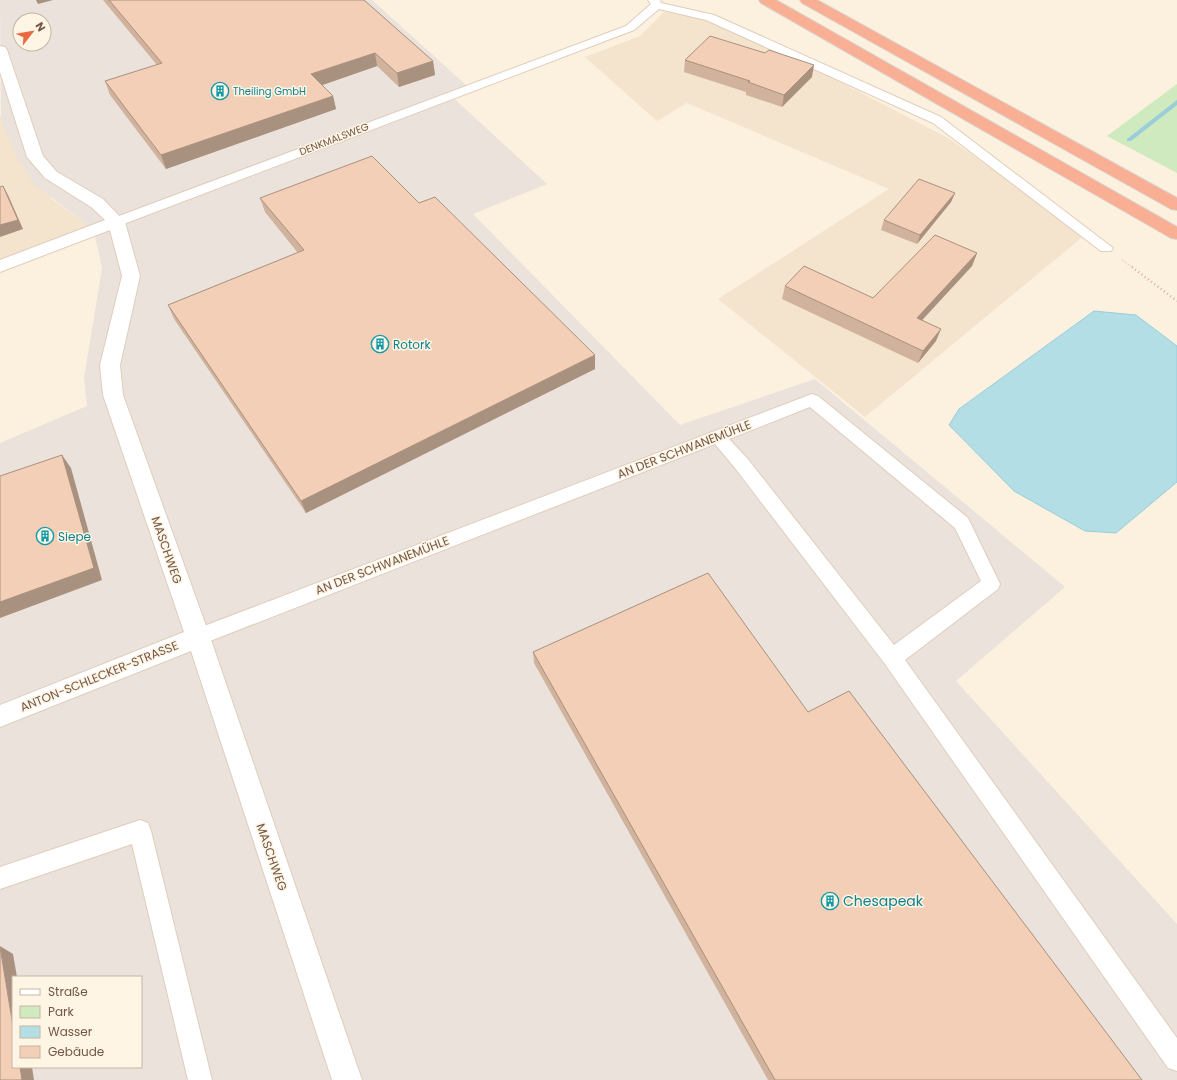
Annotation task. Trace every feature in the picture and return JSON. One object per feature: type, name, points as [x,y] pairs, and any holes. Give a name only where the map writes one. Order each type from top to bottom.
[{"type":"highway","points":[[766,0],[1177,234]]},
{"type":"highway","points":[[807,0],[1177,205]]},
{"type":"street","name":"MASCHWEG","points":[[0,50],[35,157],[51,175],[97,202],[116,222],[131,276],[110,365],[113,396],[198,637],[347,1080]]},
{"type":"street","name":"DENKMALSWEG","points":[[0,266],[116,222]]},
{"type":"street","name":"ANTON-SCHLECKER-STRASSE","points":[[0,716],[198,637]]},
{"type":"lane","name":"DENKMALSWEG","points":[[116,222],[630,28],[655,2]]},
{"type":"lane","points":[[655,2],[710,17],[937,120],[1106,248]]},
{"type":"lane","name":"AN DER SCHWANEMÜHLE","points":[[198,637],[812,400],[962,523],[991,584],[892,658]]},
{"type":"lane","points":[[717,436],[741,463],[892,658],[1177,1059]]},
{"type":"lane","points":[[0,878],[140,831],[200,1080]]},
{"type":"path","points":[[1106,248],[1177,301]]},
{"type":"shaded area","points":[[0,0],[372,0],[467,86],[448,93],[547,184],[473,214],[680,425],[815,379],[1065,587],[956,681],[1177,924],[1177,1080],[0,1080],[0,443],[87,406],[84,378],[102,268],[95,236],[90,227],[34,184],[16,155],[1,120]]},
{"type":"shaded area","points":[[664,12],[699,15],[794,58],[948,138],[1086,234],[865,417],[718,299],[889,189],[687,103],[657,121],[585,57],[640,36]]},
{"type":"shaded area","points":[[0,115],[52,199],[90,227],[95,236],[0,272]]},
{"type":"green space","points":[[1177,84],[1177,173],[1107,136]]},
{"type":"water","points":[[1094,311],[1136,315],[1177,346],[1177,482],[1116,533],[1085,531],[1014,491],[949,425],[959,409]]},
{"type":"building","points":[[109,0],[364,0],[433,61],[397,73],[375,53],[311,74],[333,96],[161,155],[105,81],[162,63]]},
{"type":"building","points":[[710,36],[765,53],[769,50],[814,65],[784,95],[748,82],[750,81],[685,60]]},
{"type":"building","name":"Rotork","points":[[372,156],[419,203],[435,197],[595,355],[301,501],[168,305],[304,250],[260,198]]},
{"type":"building","points":[[919,179],[955,193],[920,235],[884,220]]},
{"type":"building","points":[[3,186],[18,220],[0,225],[0,187]]},
{"type":"building","points":[[935,235],[977,253],[917,318],[941,329],[923,351],[785,286],[804,266],[873,298]]},
{"type":"building","name":"Siepe","points":[[62,455],[94,568],[0,602],[0,476]]},
{"type":"building","name":"Chesapeak","points":[[708,573],[808,712],[849,691],[1142,1080],[775,1080],[533,652]]},
{"type":"building","points":[[0,947],[12,1020],[12,1068],[20,1068],[22,1080],[0,1080]]},
{"type":"waterway","points":[[1129,140],[1177,102]]},
{"type":"place","name":"Theiling GmbH","points":[[220,91]]},
{"type":"place","name":"Rotork","points":[[380,344]]},
{"type":"place","name":"Siepe","points":[[45,536]]},
{"type":"place","name":"Chesapeak","points":[[830,901]]}]
